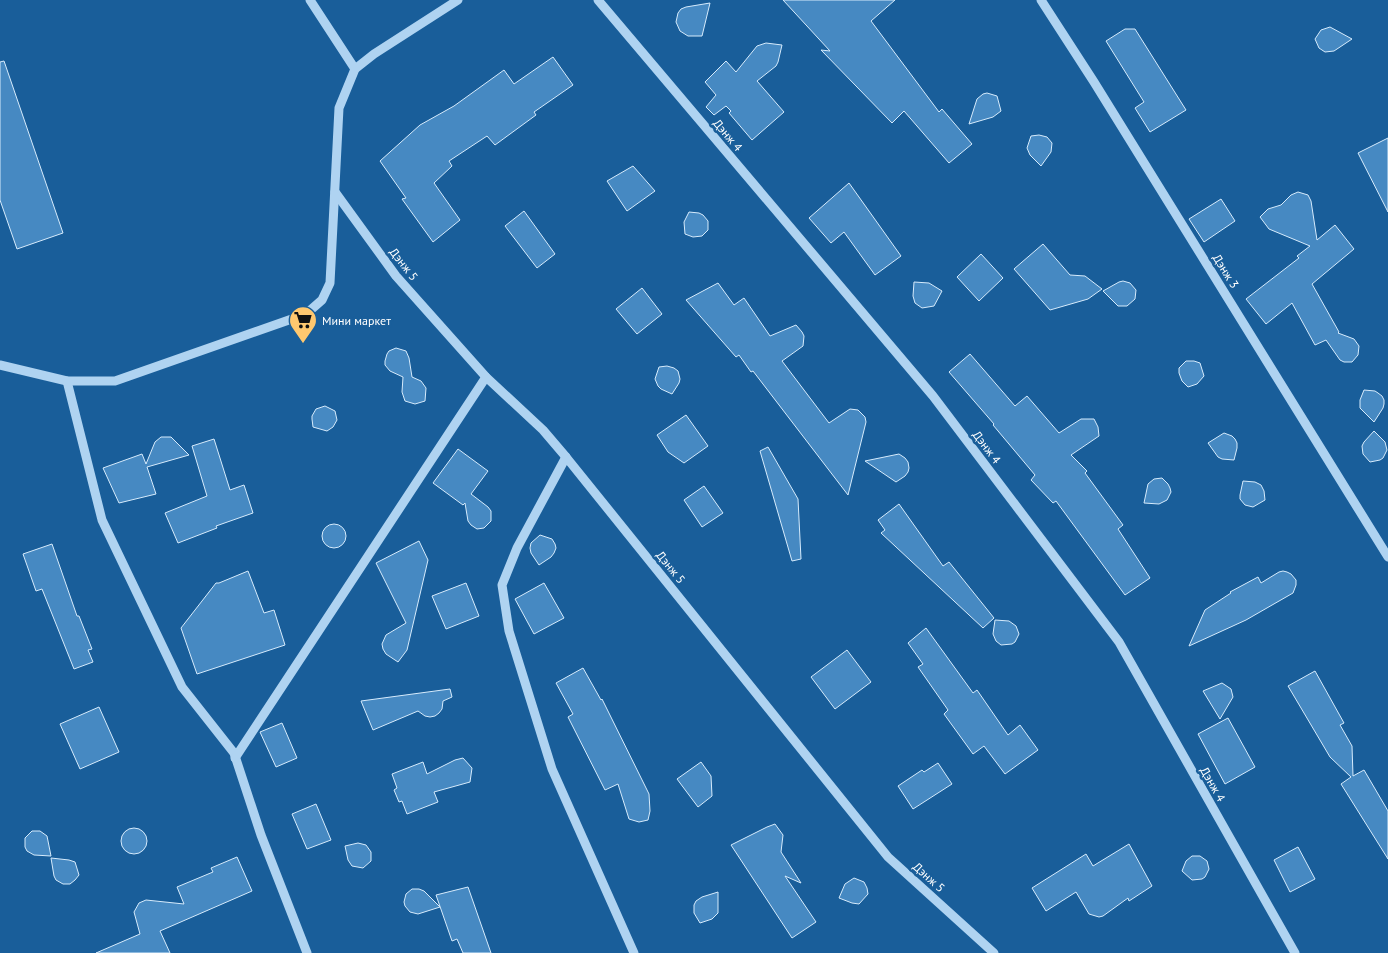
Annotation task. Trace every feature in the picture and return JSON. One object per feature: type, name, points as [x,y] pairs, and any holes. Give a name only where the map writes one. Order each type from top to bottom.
[{"type":"street","points":[[310,0],[355,68]]},
{"type":"street","points":[[0,365],[67,381],[115,381],[306,314],[322,300],[330,282],[339,108],[355,68],[458,0]]},
{"type":"street","name":"Дэнж 4","points":[[598,0],[933,396],[1119,642],[1295,953]]},
{"type":"street","name":"Дэнж 3","points":[[1041,0],[1094,82],[1388,557]]},
{"type":"street","name":"Дэнж 5","points":[[335,192],[396,276],[486,377],[543,430],[888,857],[994,953]]},
{"type":"street","points":[[235,758],[486,377]]},
{"type":"street","points":[[67,381],[102,520],[182,687],[234,753],[262,835],[307,953]]},
{"type":"street","points":[[566,458],[517,548],[502,585],[509,631],[552,769],[634,953]]},
{"type":"street","points":[[981,942],[983,953]]},
{"type":"building","points":[[783,0],[895,0],[871,21],[939,112],[942,109],[972,144],[949,163],[904,111],[892,123],[821,50],[830,51]]},
{"type":"building","points":[[710,3],[702,36],[688,36],[680,31],[676,22],[681,9]]},
{"type":"building","points":[[1330,27],[1352,39],[1334,51],[1325,52],[1319,48],[1315,39],[1321,30]]},
{"type":"building","points":[[1125,29],[1135,29],[1186,110],[1150,132],[1135,108],[1144,102],[1106,41]]},
{"type":"building","points":[[766,43],[782,45],[776,66],[757,81],[784,112],[752,140],[729,113],[731,111],[726,106],[714,115],[706,107],[716,95],[705,82],[726,61],[736,72],[757,46]]},
{"type":"building","points":[[553,57],[573,85],[534,112],[536,115],[495,145],[487,136],[449,161],[452,166],[434,183],[460,220],[433,242],[402,199],[406,198],[380,161],[420,125],[454,106],[504,70],[514,84]]},
{"type":"building","points":[[4,61],[63,233],[17,249],[0,200],[0,62]]},
{"type":"building","points":[[987,93],[997,96],[1001,111],[993,117],[969,124],[977,99]]},
{"type":"building","points":[[1031,136],[1047,137],[1052,143],[1051,152],[1041,166],[1030,155],[1027,148]]},
{"type":"building","points":[[1388,138],[1388,212],[1358,153]]},
{"type":"building","points":[[633,166],[655,191],[627,211],[607,181]]},
{"type":"building","points":[[849,183],[901,256],[875,275],[844,232],[831,243],[809,218]]},
{"type":"building","points":[[1298,192],[1308,195],[1311,201],[1317,240],[1335,225],[1354,249],[1312,284],[1338,333],[1354,339],[1359,346],[1358,355],[1352,362],[1340,360],[1326,340],[1315,345],[1292,303],[1266,324],[1246,299],[1299,258],[1297,256],[1310,246],[1269,229],[1260,217],[1268,209],[1281,205],[1291,195]]},
{"type":"building","points":[[1221,199],[1235,221],[1204,242],[1189,219]]},
{"type":"building","points":[[524,211],[555,254],[537,268],[505,226]]},
{"type":"building","points":[[689,212],[699,213],[708,221],[708,230],[702,236],[693,237],[685,234],[684,222]]},
{"type":"building","points":[[1043,244],[1070,275],[1085,276],[1102,289],[1088,299],[1050,310],[1014,269]]},
{"type":"building","points":[[981,254],[1003,278],[979,301],[957,277]]},
{"type":"building","points":[[1123,281],[1130,283],[1136,290],[1135,299],[1127,306],[1118,306],[1103,291]]},
{"type":"building","points":[[914,282],[929,283],[942,291],[934,306],[922,308],[915,303],[913,296]]},
{"type":"building","points":[[718,283],[734,305],[744,298],[770,336],[796,325],[802,332],[804,336],[803,346],[782,361],[829,423],[850,409],[858,410],[865,417],[866,422],[848,495],[753,371],[751,372],[739,355],[736,357],[686,300]]},
{"type":"building","points":[[642,288],[662,314],[637,334],[616,309]]},
{"type":"building","points":[[396,348],[406,351],[412,377],[421,381],[426,388],[425,401],[415,404],[405,401],[402,392],[403,377],[390,371],[385,365],[387,354]]},
{"type":"building","points":[[970,354],[1015,406],[1027,396],[1059,433],[1081,419],[1094,419],[1098,427],[1099,436],[1071,455],[1087,471],[1085,473],[1123,525],[1118,529],[1150,578],[1125,595],[1056,501],[1053,503],[1031,480],[1035,475],[949,372]]},
{"type":"building","points":[[1186,361],[1200,363],[1204,376],[1197,384],[1188,387],[1182,381],[1179,373],[1179,368]]},
{"type":"building","points":[[667,366],[678,371],[680,379],[672,394],[661,389],[655,379],[659,367]]},
{"type":"building","points":[[1364,390],[1375,391],[1384,400],[1383,408],[1374,422],[1360,408],[1360,400]]},
{"type":"building","points":[[325,406],[335,411],[337,420],[333,427],[327,431],[313,427],[312,419],[316,409]]},
{"type":"building","points":[[686,415],[708,446],[684,463],[668,452],[657,435]]},
{"type":"building","points":[[1374,431],[1385,442],[1387,450],[1383,458],[1370,462],[1363,454],[1362,446]]},
{"type":"building","points":[[1224,433],[1232,436],[1237,443],[1234,460],[1218,457],[1208,443]]},
{"type":"building","points":[[161,437],[171,437],[189,455],[147,467],[156,494],[119,503],[103,468],[142,454],[146,464],[155,442]]},
{"type":"building","points":[[214,439],[230,490],[244,485],[253,513],[216,526],[217,528],[178,543],[165,513],[207,496],[192,446]]},
{"type":"building","points":[[768,447],[798,499],[801,559],[792,561],[760,451]]},
{"type":"building","points":[[458,449],[488,471],[471,494],[491,511],[491,521],[484,528],[477,529],[471,525],[468,521],[465,503],[463,505],[433,483]]},
{"type":"building","points":[[899,454],[908,462],[909,468],[905,476],[896,482],[865,461]]},
{"type":"building","points":[[1162,478],[1168,484],[1171,492],[1167,500],[1159,504],[1144,503],[1148,484],[1154,479]]},
{"type":"building","points":[[1243,481],[1255,482],[1261,485],[1265,500],[1253,507],[1245,505],[1240,499]]},
{"type":"building","points":[[704,486],[723,513],[702,527],[684,500]]},
{"type":"building","points":[[899,504],[943,566],[949,562],[994,618],[983,628],[881,533],[885,530],[878,520]]},
{"type":"building","points":[[334,524],[343,527],[346,536],[343,545],[334,548],[325,545],[322,536],[325,527]]},
{"type":"building","points":[[540,535],[552,539],[556,548],[551,557],[539,565],[530,548],[531,543]]},
{"type":"building","points":[[419,541],[428,560],[407,650],[398,662],[386,654],[382,644],[386,635],[406,623],[376,563]]},
{"type":"building","points":[[52,544],[77,616],[79,616],[92,649],[88,650],[93,662],[74,669],[42,589],[36,591],[23,554]]},
{"type":"building","points":[[248,571],[264,613],[274,610],[285,645],[197,674],[181,628],[216,583]]},
{"type":"building","points":[[1283,571],[1291,574],[1296,580],[1293,593],[1246,620],[1189,646],[1205,610],[1230,592],[1258,577],[1261,583]]},
{"type":"building","points":[[466,583],[479,616],[446,629],[432,596]]},
{"type":"building","points":[[544,583],[564,618],[534,634],[515,599]]},
{"type":"building","points":[[995,620],[1009,621],[1016,626],[1019,634],[1015,642],[1001,645],[996,641],[993,634]]},
{"type":"building","points":[[926,628],[973,693],[977,690],[1008,735],[1020,725],[1038,750],[1005,774],[984,746],[973,754],[944,714],[948,710],[918,667],[923,664],[908,643]]},
{"type":"building","points":[[847,650],[871,682],[835,709],[811,677]]},
{"type":"building","points":[[583,668],[602,699],[649,794],[650,811],[648,820],[639,822],[629,819],[618,784],[605,790],[568,717],[573,714],[556,683]]},
{"type":"building","points":[[1315,671],[1344,723],[1340,725],[1352,746],[1353,776],[1364,770],[1388,811],[1388,859],[1341,784],[1351,777],[1330,757],[1288,686]]},
{"type":"building","points":[[1222,683],[1231,689],[1233,697],[1220,719],[1203,691]]},
{"type":"building","points":[[450,689],[452,697],[443,701],[442,709],[435,716],[425,716],[418,711],[373,730],[361,701]]},
{"type":"building","points":[[99,707],[119,752],[80,769],[60,724]]},
{"type":"building","points":[[1228,718],[1255,767],[1225,784],[1198,734]]},
{"type":"building","points":[[282,723],[297,758],[276,767],[260,732]]},
{"type":"building","points":[[463,758],[472,768],[470,782],[434,792],[438,802],[407,814],[402,801],[399,802],[394,790],[397,788],[392,774],[423,762],[427,774]]},
{"type":"building","points":[[701,762],[711,776],[712,796],[698,807],[677,779]]},
{"type":"building","points":[[938,763],[952,784],[913,809],[898,786],[922,770],[924,772]]},
{"type":"building","points":[[316,804],[331,840],[307,849],[292,814]]},
{"type":"building","points":[[775,824],[783,835],[781,852],[801,883],[785,876],[816,922],[792,938],[731,845]]},
{"type":"building","points":[[134,828],[143,832],[147,841],[143,850],[134,854],[125,850],[121,841],[125,832]]},
{"type":"building","points":[[32,831],[40,831],[47,836],[51,856],[34,855],[27,851],[25,838]]},
{"type":"building","points":[[358,843],[366,845],[371,852],[371,861],[363,868],[352,866],[348,860],[345,846]]},
{"type":"building","points":[[1129,844],[1152,886],[1129,901],[1128,898],[1099,917],[1089,914],[1076,892],[1046,911],[1032,888],[1086,854],[1093,866]]},
{"type":"building","points":[[1298,847],[1315,879],[1290,892],[1274,860]]},
{"type":"building","points":[[1192,856],[1200,856],[1207,861],[1209,869],[1202,879],[1192,880],[1182,871],[1186,861]]},
{"type":"building","points":[[237,857],[252,891],[160,931],[170,953],[96,953],[140,934],[134,912],[139,903],[146,900],[184,904],[177,887],[213,872],[211,868]]},
{"type":"building","points":[[51,858],[75,862],[79,875],[70,884],[63,884],[56,880]]},
{"type":"building","points":[[854,878],[864,882],[867,888],[868,894],[859,904],[839,898],[845,884]]},
{"type":"building","points":[[468,887],[491,953],[463,953],[457,939],[452,941],[436,895]]},
{"type":"building","points":[[412,889],[424,891],[440,907],[418,914],[410,912],[404,902],[406,894]]},
{"type":"building","points":[[718,892],[718,913],[712,919],[700,923],[694,913],[696,901]]},
{"type":"place","name":"Мини маркет","points":[[303,344]]}]
